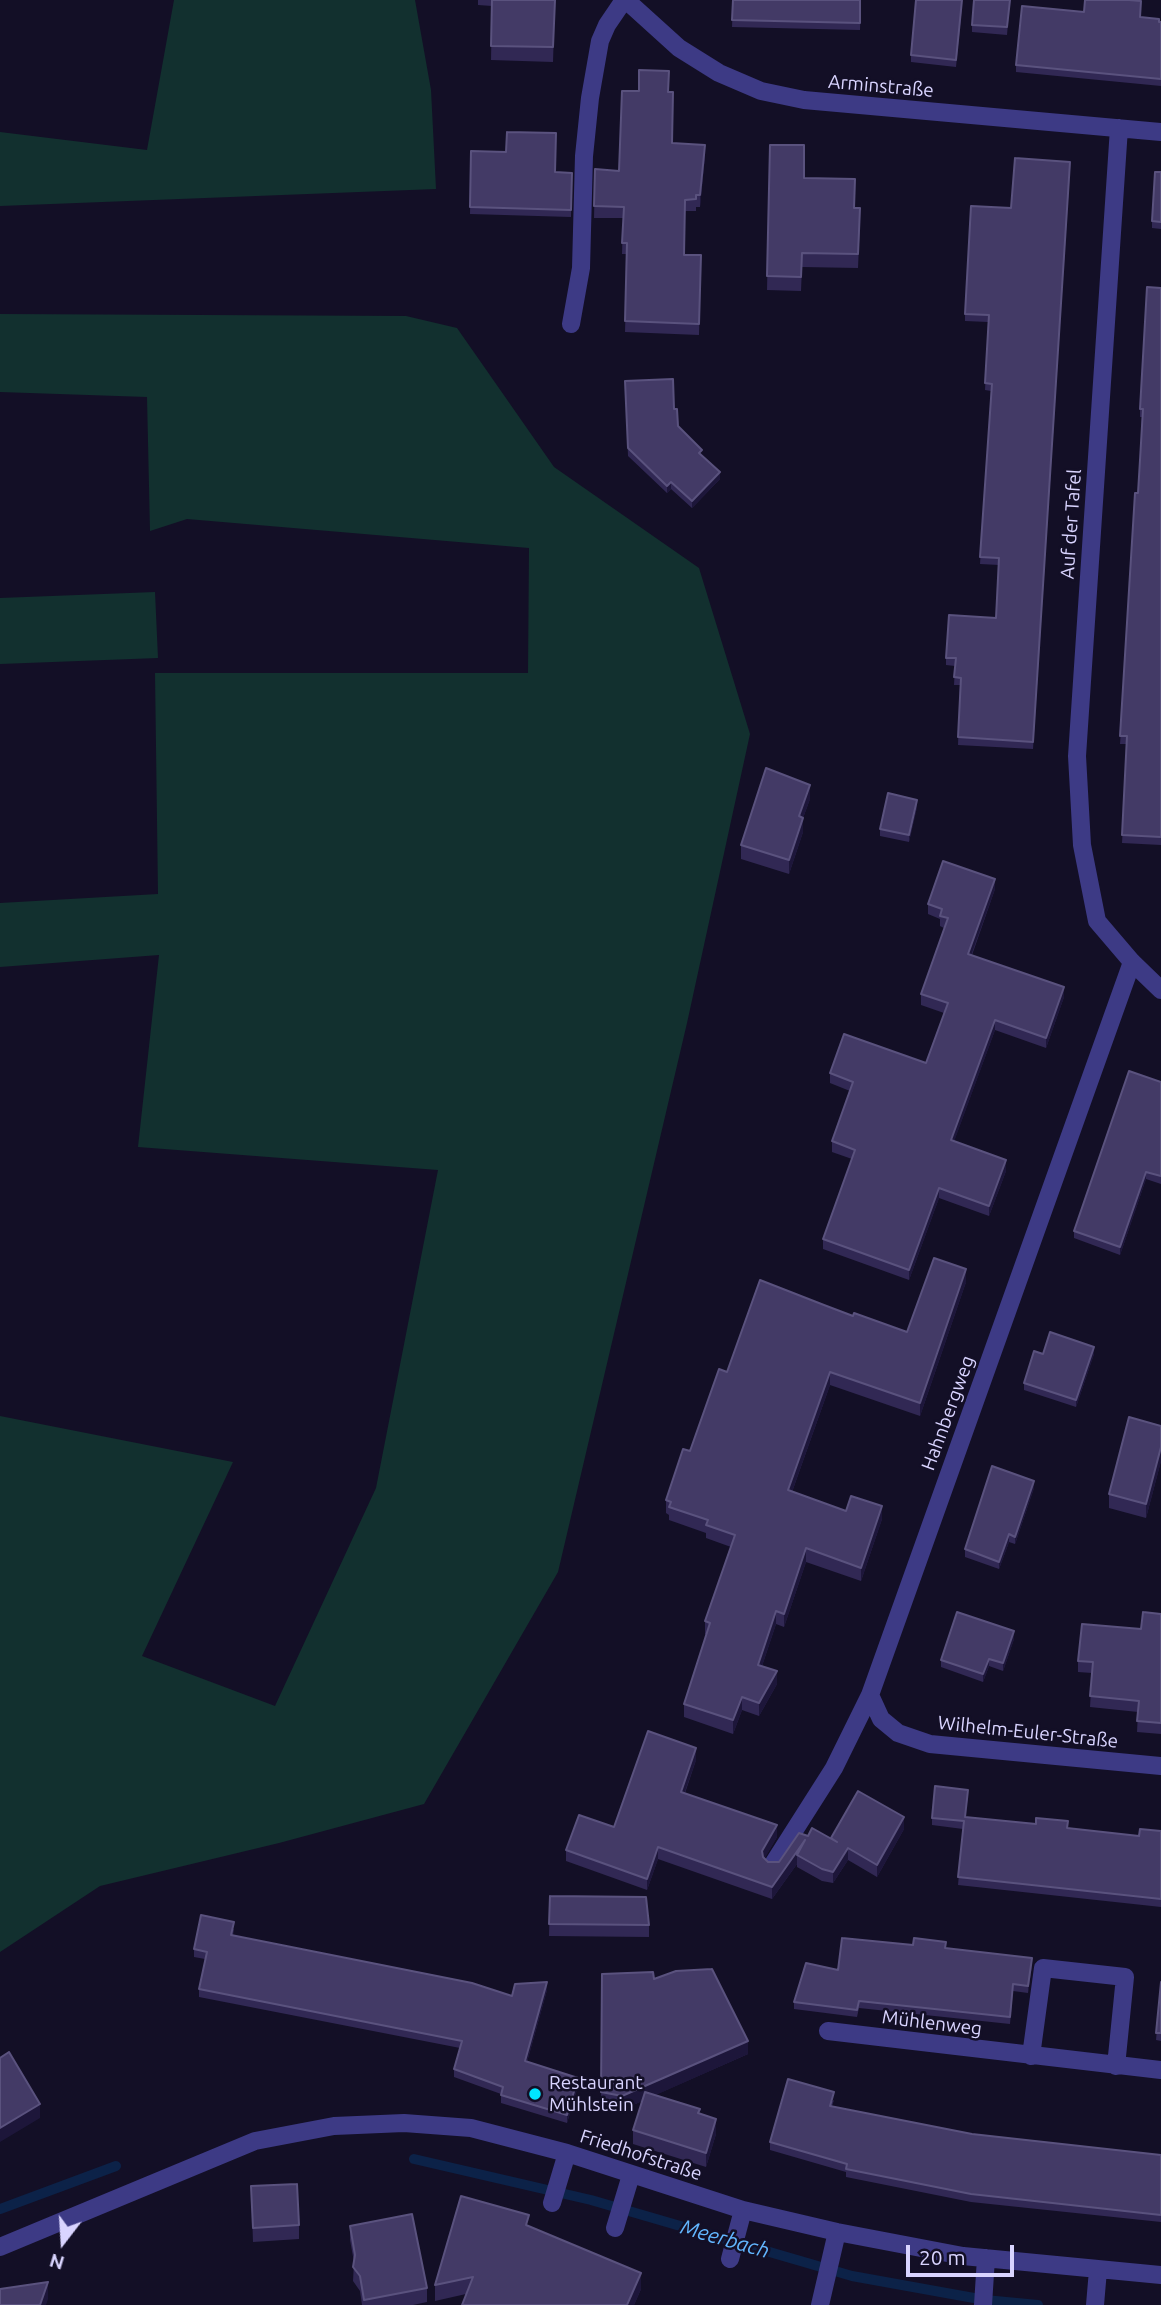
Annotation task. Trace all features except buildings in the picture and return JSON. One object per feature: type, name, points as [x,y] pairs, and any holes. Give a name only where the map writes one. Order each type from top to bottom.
[{"type":"street","name":"Arminstraße","points":[[571,324],[581,268],[584,156],[590,98],[600,41],[607,24],[625,0],[679,48],[719,73],[761,91],[804,100],[1161,132]]},
{"type":"street","name":"Auf der Tafel","points":[[1119,128],[1077,756],[1082,845],[1097,922],[1132,962]]},
{"type":"street","points":[[1132,962],[1161,990]]},
{"type":"street","name":"Hahnbergweg","points":[[773,1864],[834,1768],[870,1695],[1132,962]]},
{"type":"street","name":"Wilhelm-Euler-Straße","points":[[870,1695],[881,1719],[898,1733],[930,1744],[1161,1766]]},
{"type":"street","points":[[1031,2056],[1043,1968],[1097,1974],[1125,1978],[1116,2066]]},
{"type":"street","name":"Mühlenweg","points":[[828,2031],[1161,2070]]},
{"type":"street","name":"Friedhofstraße","points":[[0,2247],[255,2141],[334,2126],[404,2123],[471,2128],[568,2153],[743,2210],[837,2232],[963,2256],[1161,2275]]},
{"type":"street","points":[[552,2203],[568,2153]]},
{"type":"street","points":[[615,2228],[631,2175]]},
{"type":"street","points":[[730,2259],[743,2210]]},
{"type":"street","points":[[820,2305],[837,2232]]},
{"type":"street","points":[[983,2305],[986,2258]]},
{"type":"street","points":[[1095,2298],[1098,2270]]},
{"type":"green space","points":[[174,0],[415,0],[431,90],[436,189],[0,206],[0,132],[147,150]]},
{"type":"green space","points":[[0,314],[406,316],[457,328],[554,467],[699,568],[750,734],[687,1023],[558,1572],[424,1804],[279,1843],[100,1886],[0,1952],[0,1416],[233,1462],[142,1656],[275,1706],[376,1488],[438,1170],[138,1147],[159,955],[0,967],[0,903],[158,894],[155,673],[528,673],[529,548],[187,519],[150,531],[147,397],[0,392]]},
{"type":"green space","points":[[155,592],[158,658],[0,664],[0,598]]},
{"type":"waterway","name":"Meerbach","points":[[414,2159],[591,2200],[852,2276],[985,2300],[1038,2305]]},
{"type":"waterway","name":"Meerbach","points":[[0,2209],[116,2166]]},
{"type":"place","name":"Restaurant Mühlstein","points":[[535,2094]]}]
